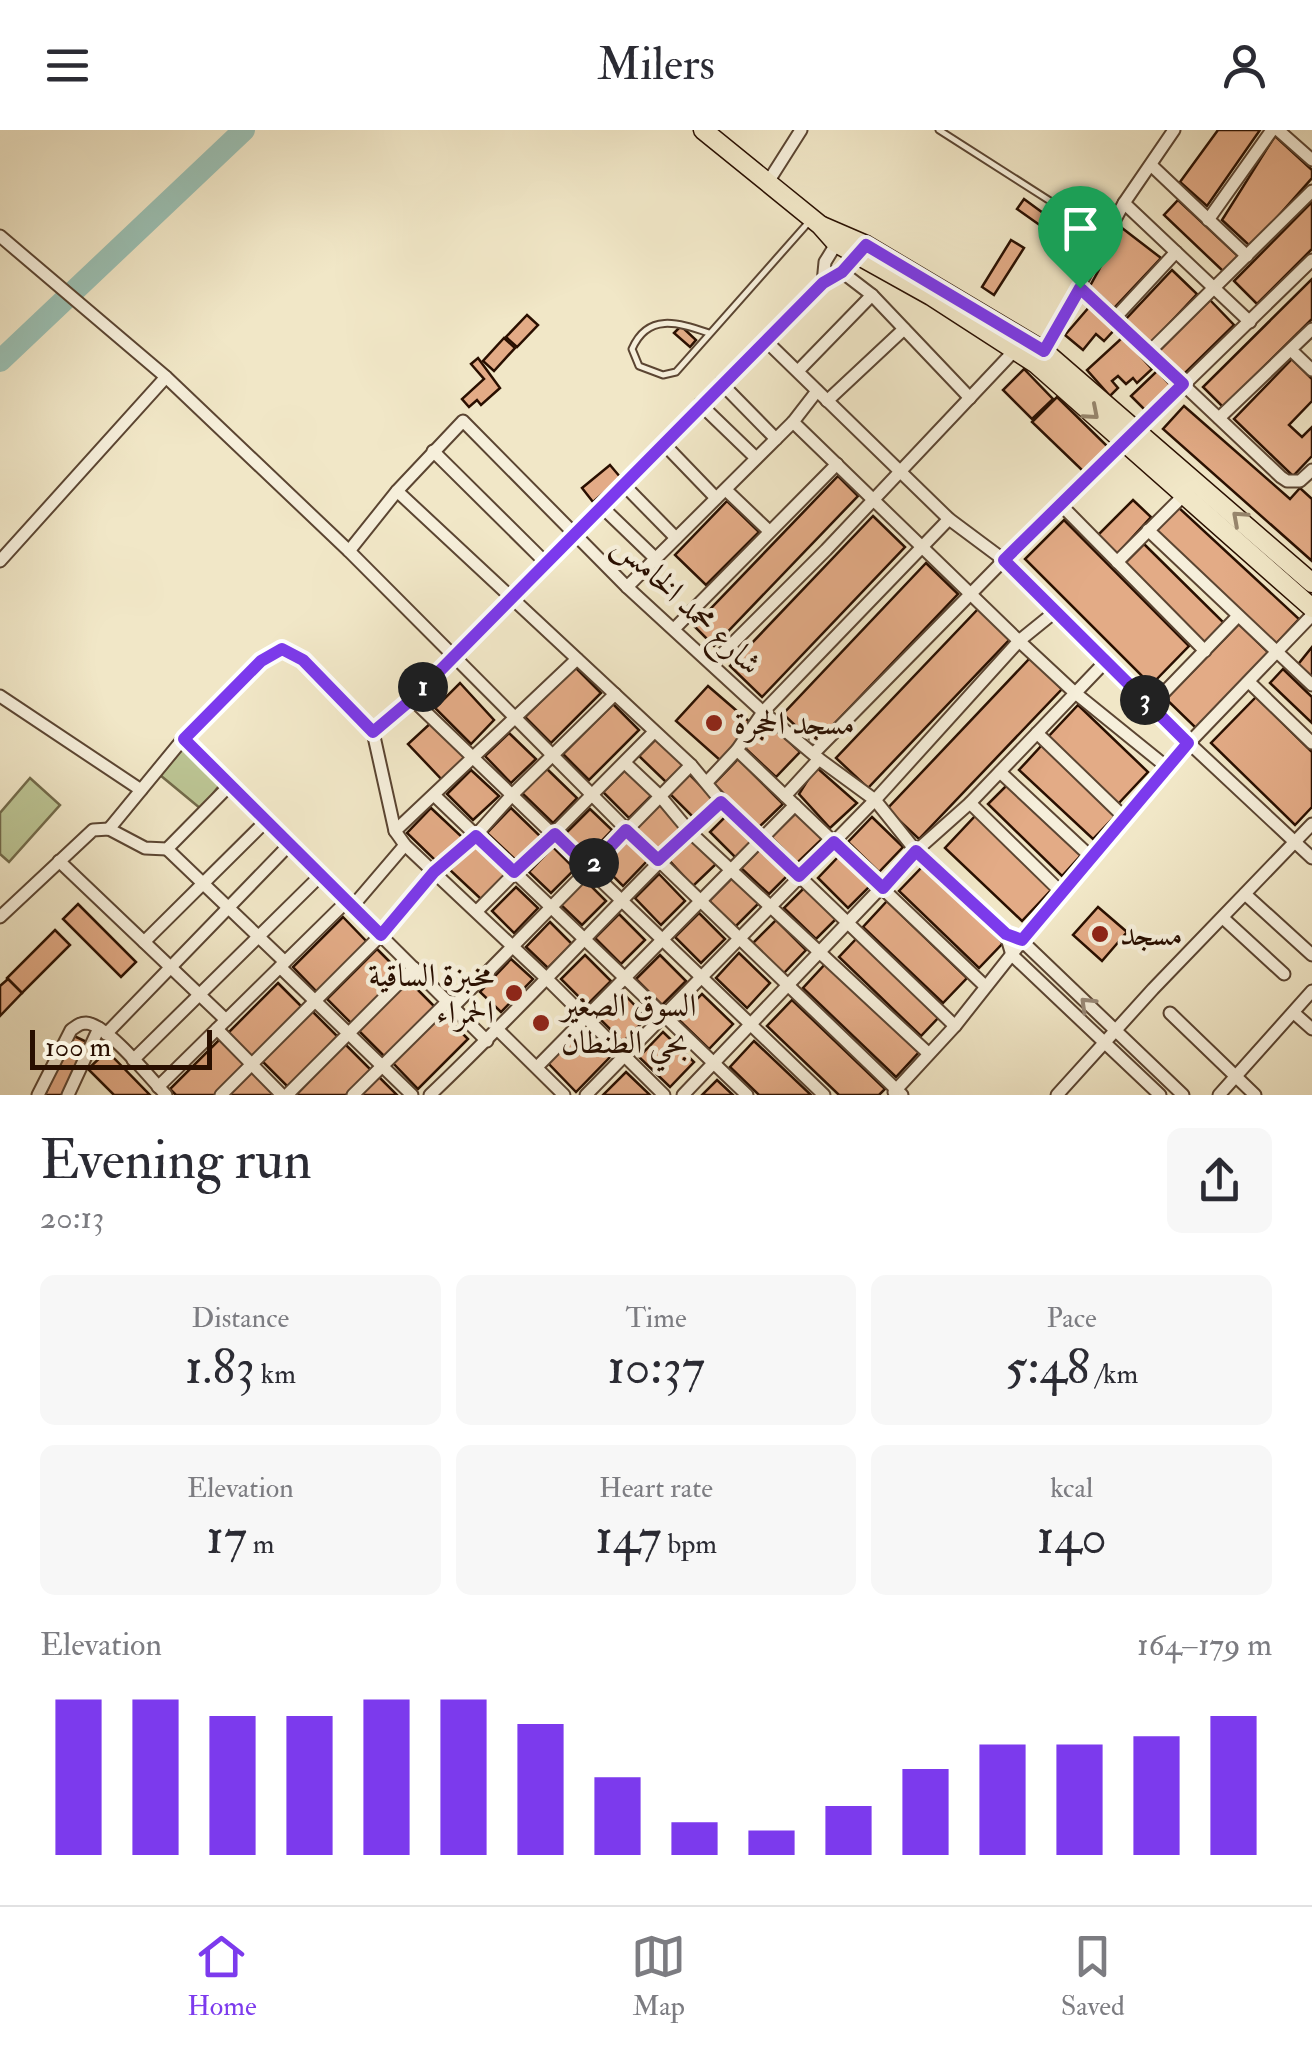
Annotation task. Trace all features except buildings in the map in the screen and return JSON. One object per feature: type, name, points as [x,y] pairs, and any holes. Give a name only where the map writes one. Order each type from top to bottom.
[{"type":"main road","points":[[703,130],[840,238],[1044,351],[1185,494],[1312,611]]},
{"type":"main road","points":[[862,250],[1036,364],[1132,436],[1312,583]]},
{"type":"street","points":[[768,182],[801,130]]},
{"type":"street","points":[[1044,351],[1124,203],[1174,130]]},
{"type":"street","points":[[1208,220],[1275,130],[1312,160]]},
{"type":"street","points":[[1151,165],[1247,256]]},
{"type":"street","points":[[1149,352],[1312,191]]},
{"type":"street","points":[[1124,203],[1250,322]]},
{"type":"street","points":[[0,236],[166,377],[349,551],[626,830],[896,1093],[1188,743],[1312,611]]},
{"type":"street","points":[[823,283],[825,262],[840,238]]},
{"type":"street","points":[[373,732],[412,699],[721,383],[862,250]]},
{"type":"street","points":[[1114,318],[1176,252]]},
{"type":"street","points":[[785,796],[816,756],[1004,560],[1312,260]]},
{"type":"street","points":[[842,272],[872,295],[970,398]]},
{"type":"street","points":[[1080,288],[1288,481],[1310,476]]},
{"type":"street","points":[[798,371],[872,295]]},
{"type":"street","points":[[828,401],[904,328]]},
{"type":"street","points":[[1219,418],[1312,329]]},
{"type":"street","points":[[766,340],[898,471],[949,518],[1004,560],[1188,743],[1312,858]]},
{"type":"street","points":[[1291,350],[1312,370]]},
{"type":"street","points":[[712,664],[1014,351]]},
{"type":"street","points":[[0,561],[166,377]]},
{"type":"street","points":[[721,383],[776,438]]},
{"type":"street","points":[[628,588],[793,422],[817,391]]},
{"type":"street","points":[[700,404],[756,458]]},
{"type":"street","name":"شارع محمد الخامس","points":[[433,451],[463,421],[628,588],[763,712],[876,800],[916,851],[1006,934],[1022,940],[1115,1032],[1166,1092],[1183,1095]]},
{"type":"street","points":[[793,422],[1074,692],[1168,768]]},
{"type":"street","points":[[663,443],[768,532]]},
{"type":"street","points":[[349,551],[433,451],[545,562]]},
{"type":"street","points":[[674,629],[837,464]]},
{"type":"street","points":[[623,484],[676,538]]},
{"type":"street","points":[[398,491],[691,765],[721,802],[955,1026]]},
{"type":"street","points":[[1117,562],[1185,494]]},
{"type":"street","points":[[1061,505],[1205,651]]},
{"type":"street","points":[[602,506],[656,559]]},
{"type":"street","points":[[707,782],[738,750],[763,712],[949,518]]},
{"type":"street","points":[[1148,530],[1312,685]]},
{"type":"street","points":[[586,1095],[876,800],[1019,640],[1056,611]]},
{"type":"street","points":[[1151,706],[1237,617]]},
{"type":"street","points":[[109,830],[184,739],[261,661],[282,649],[303,660],[373,732],[396,830],[404,845],[664,1095]]},
{"type":"street","points":[[396,830],[576,660]]},
{"type":"street","points":[[682,1095],[916,851],[970,803],[1106,661]]},
{"type":"street","points":[[1249,682],[1312,743]]},
{"type":"street","points":[[221,1095],[381,935],[434,872],[476,836],[512,794],[614,694]]},
{"type":"street","points":[[0,696],[141,790]]},
{"type":"street","points":[[412,699],[824,1095]]},
{"type":"street","points":[[476,911],[654,732]]},
{"type":"street","points":[[1037,733],[1125,818]]},
{"type":"street","points":[[184,739],[487,1040]]},
{"type":"street","points":[[738,750],[986,986]]},
{"type":"street","points":[[626,763],[768,907],[928,1053]]},
{"type":"street","points":[[353,1095],[590,868],[691,765]]},
{"type":"street","points":[[1000,772],[1091,857]]},
{"type":"street","points":[[167,849],[230,786]]},
{"type":"street","points":[[435,796],[747,1095]]},
{"type":"street","points":[[430,1095],[658,860],[721,802]]},
{"type":"street","points":[[970,803],[1061,892]]},
{"type":"street","points":[[538,1066],[795,805]]},
{"type":"street","points":[[144,942],[266,821]]},
{"type":"street","points":[[1057,1095],[1312,824]]},
{"type":"street","points":[[0,917],[93,830],[109,830],[132,844],[167,849],[259,936],[315,1001],[412,1095]]},
{"type":"street","points":[[68,1095],[103,1031],[290,844]]},
{"type":"street","points":[[38,1095],[72,1030],[80,1024],[103,1031],[162,1091],[222,1025],[350,904],[404,845]]},
{"type":"street","points":[[59,861],[199,995],[252,1065],[284,1095],[414,968]]},
{"type":"street","points":[[133,1060],[321,875]]},
{"type":"street","points":[[1246,894],[1312,955]]},
{"type":"street","points":[[1223,918],[1284,974]]},
{"type":"street","points":[[1006,934],[1012,955],[1166,1092]]},
{"type":"street","points":[[1219,1095],[1312,991]]},
{"type":"street","points":[[1170,1012],[1255,1095]]},
{"type":"street","points":[[1294,1014],[1312,1030]]},
{"type":"street","points":[[497,1029],[564,1095]]},
{"type":"lane","points":[[939,130],[1072,216]]},
{"type":"lane","points":[[709,333],[672,321],[652,327],[636,338],[632,350],[639,366],[664,375],[676,372],[816,222]]},
{"type":"green space","points":[[182,748],[222,782],[201,809],[160,775]]},
{"type":"green space","points":[[30,778],[60,805],[9,862],[0,854],[0,813]]},
{"type":"waterway","points":[[0,361],[244,130]]},
{"type":"place","name":"مسجد الحجرة","points":[[714,723]]},
{"type":"place","name":"مسجد","points":[[1100,934]]},
{"type":"place","name":"مخبزة الساقية الحمراء","points":[[514,993]]},
{"type":"place","name":"السوق الصغير بحي الطنطان","points":[[541,1023]]},
{"type":"route","points":[[866,245],[1044,351],[1080,288],[1183,384],[1004,560],[1188,743],[1022,940],[1006,934],[916,851],[883,888],[834,842],[799,876],[721,802],[658,860],[626,830],[590,868],[555,834],[514,872],[476,836],[434,872],[381,935],[184,739],[261,661],[282,649],[303,660],[373,732],[412,699],[721,383],[823,283],[842,272],[866,245]]}]
